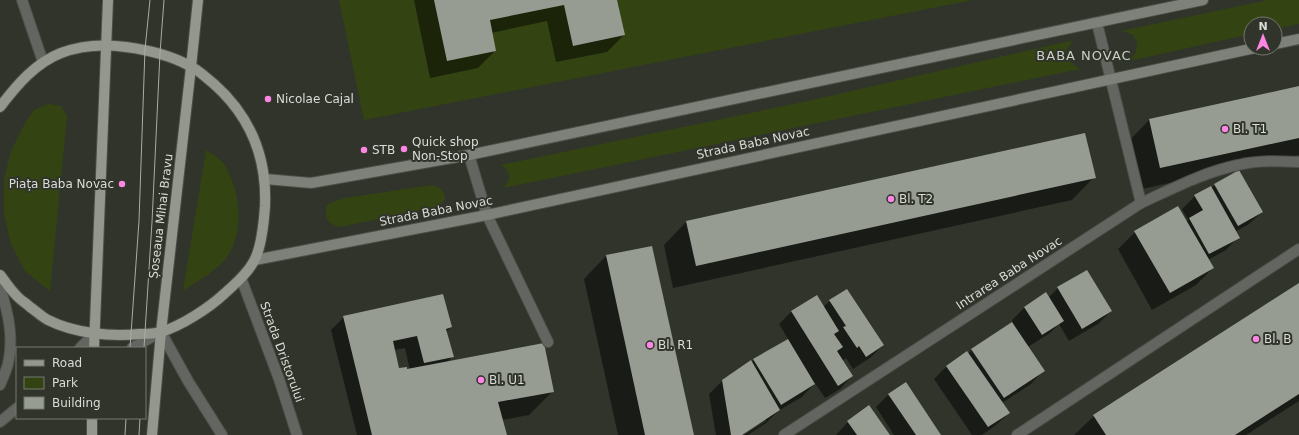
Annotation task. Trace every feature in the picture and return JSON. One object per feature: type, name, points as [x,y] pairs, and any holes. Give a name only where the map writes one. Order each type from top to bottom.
[{"type":"main road","points":[[94,347],[108,0]]},
{"type":"main road","name":"Șoseaua Mihai Bravu","points":[[152,435],[161,332],[198,0]]},
{"type":"main road","points":[[265,180],[311,183],[469,155],[1097,23],[1197,0]]},
{"type":"main road","points":[[1283,42],[1299,39]]},
{"type":"main road","points":[[0,107],[16,85],[43,62],[61,53],[84,47],[106,44],[145,49],[160,53],[191,66],[223,92],[238,109],[256,143],[265,180],[262,232],[255,260],[241,278],[217,300],[190,319],[161,332],[131,335],[95,334],[70,329],[46,320],[17,296],[0,274]]},
{"type":"main road","name":"Strada Baba Novac","points":[[255,260],[487,214],[1243,51]]},
{"type":"main road","points":[[92,419],[92,435]]},
{"type":"street","points":[[22,0],[43,62]]},
{"type":"street","points":[[1097,23],[1141,204]]},
{"type":"street","points":[[469,155],[487,214],[548,342]]},
{"type":"street","name":"Intrarea Baba Novac","points":[[784,435],[1141,204],[1203,175],[1238,165],[1272,161],[1299,162]]},
{"type":"street","points":[[1016,435],[1029,432],[1299,249]]},
{"type":"street","name":"Strada Dristorului","points":[[241,278],[279,379],[297,435]]},
{"type":"street","points":[[0,287],[7,310],[11,339],[8,365],[0,384]]},
{"type":"street","points":[[134,347],[161,332],[188,381],[222,435]]},
{"type":"street","points":[[81,347],[95,334]]},
{"type":"street","points":[[0,422],[16,409]]},
{"type":"street","points":[[0,422],[16,414]]},
{"type":"green space","points":[[339,0],[973,0],[364,120]]},
{"type":"green space","points":[[1268,0],[1299,0],[1299,24],[1283,27],[1283,16],[1243,16],[1243,36],[1129,61],[1136,52],[1137,42],[1132,34],[1121,31]]},
{"type":"green space","points":[[1074,40],[1067,49],[1066,56],[1071,63],[1080,69],[503,188],[510,176],[501,165],[808,101]]},
{"type":"green space","points":[[48,104],[61,106],[67,116],[50,291],[25,271],[11,244],[4,213],[4,180],[11,151],[24,125],[34,110]]},
{"type":"green space","points":[[206,150],[224,164],[233,184],[238,207],[237,231],[230,253],[223,262],[209,274],[183,291]]},
{"type":"green space","points":[[432,185],[440,188],[444,194],[445,200],[439,206],[340,227],[330,223],[326,215],[326,207],[330,203],[345,198]]},
{"type":"building","points":[[434,0],[617,0],[625,35],[573,46],[564,5],[490,20],[496,51],[447,61]]},
{"type":"building","name":"Bl. T1","points":[[1299,86],[1299,138],[1160,168],[1149,119]]},
{"type":"building","name":"Bl. T2","points":[[1085,133],[1096,178],[696,266],[686,221]]},
{"type":"building","points":[[1239,170],[1263,212],[1238,226],[1214,184]]},
{"type":"building","points":[[1211,186],[1240,238],[1209,254],[1189,218],[1203,210],[1194,195]]},
{"type":"building","points":[[1178,206],[1214,268],[1170,293],[1134,231]]},
{"type":"building","name":"Bl. R1","points":[[652,246],[694,435],[645,435],[606,255]]},
{"type":"building","points":[[1087,270],[1112,311],[1082,329],[1057,287]]},
{"type":"building","name":"Bl. B","points":[[1299,283],[1299,394],[1235,435],[1106,435],[1093,415]]},
{"type":"building","points":[[847,289],[884,345],[866,357],[859,346],[857,348],[843,327],[846,326],[829,300]]},
{"type":"building","points":[[1046,292],[1064,321],[1042,335],[1024,307]]},
{"type":"building","points":[[443,294],[452,327],[446,329],[454,357],[424,363],[417,336],[393,341],[399,368],[407,367],[407,369],[544,343],[554,392],[498,402],[507,435],[372,435],[343,316]]},
{"type":"building","points":[[817,295],[839,331],[834,334],[843,347],[837,351],[853,376],[838,386],[791,311]]},
{"type":"building","points":[[1012,322],[1045,371],[1004,398],[971,349]]},
{"type":"building","points":[[788,339],[815,384],[781,405],[753,359]]},
{"type":"building","points":[[967,351],[1010,413],[988,427],[946,366]]},
{"type":"building","points":[[751,360],[780,410],[742,435],[731,435],[722,380]]},
{"type":"building","points":[[906,382],[941,435],[916,435],[888,394]]},
{"type":"building","points":[[869,405],[890,435],[857,435],[847,421]]},
{"type":"tram line","points":[[130,347],[139,221],[145,49],[150,0]]},
{"type":"tram line","points":[[144,347],[164,0]]},
{"type":"tram line","points":[[125,435],[126,419]]},
{"type":"tram line","points":[[139,435],[140,419]]},
{"type":"place","name":"Nicolae Cajal","points":[[268,99]]},
{"type":"place","name":"Bl. T1","points":[[1225,129]]},
{"type":"place","name":"Quick shop Non-Stop","points":[[404,149]]},
{"type":"place","name":"STB","points":[[364,150]]},
{"type":"place","name":"Piața Baba Novac","points":[[122,184]]},
{"type":"place","name":"Bl. T2","points":[[891,199]]},
{"type":"place","name":"Bl. B","points":[[1256,339]]},
{"type":"place","name":"Bl. R1","points":[[650,345]]},
{"type":"place","name":"Bl. U1","points":[[481,380]]},
{"type":"district","name":"BABA NOVAC","points":[[1084,55]]}]
